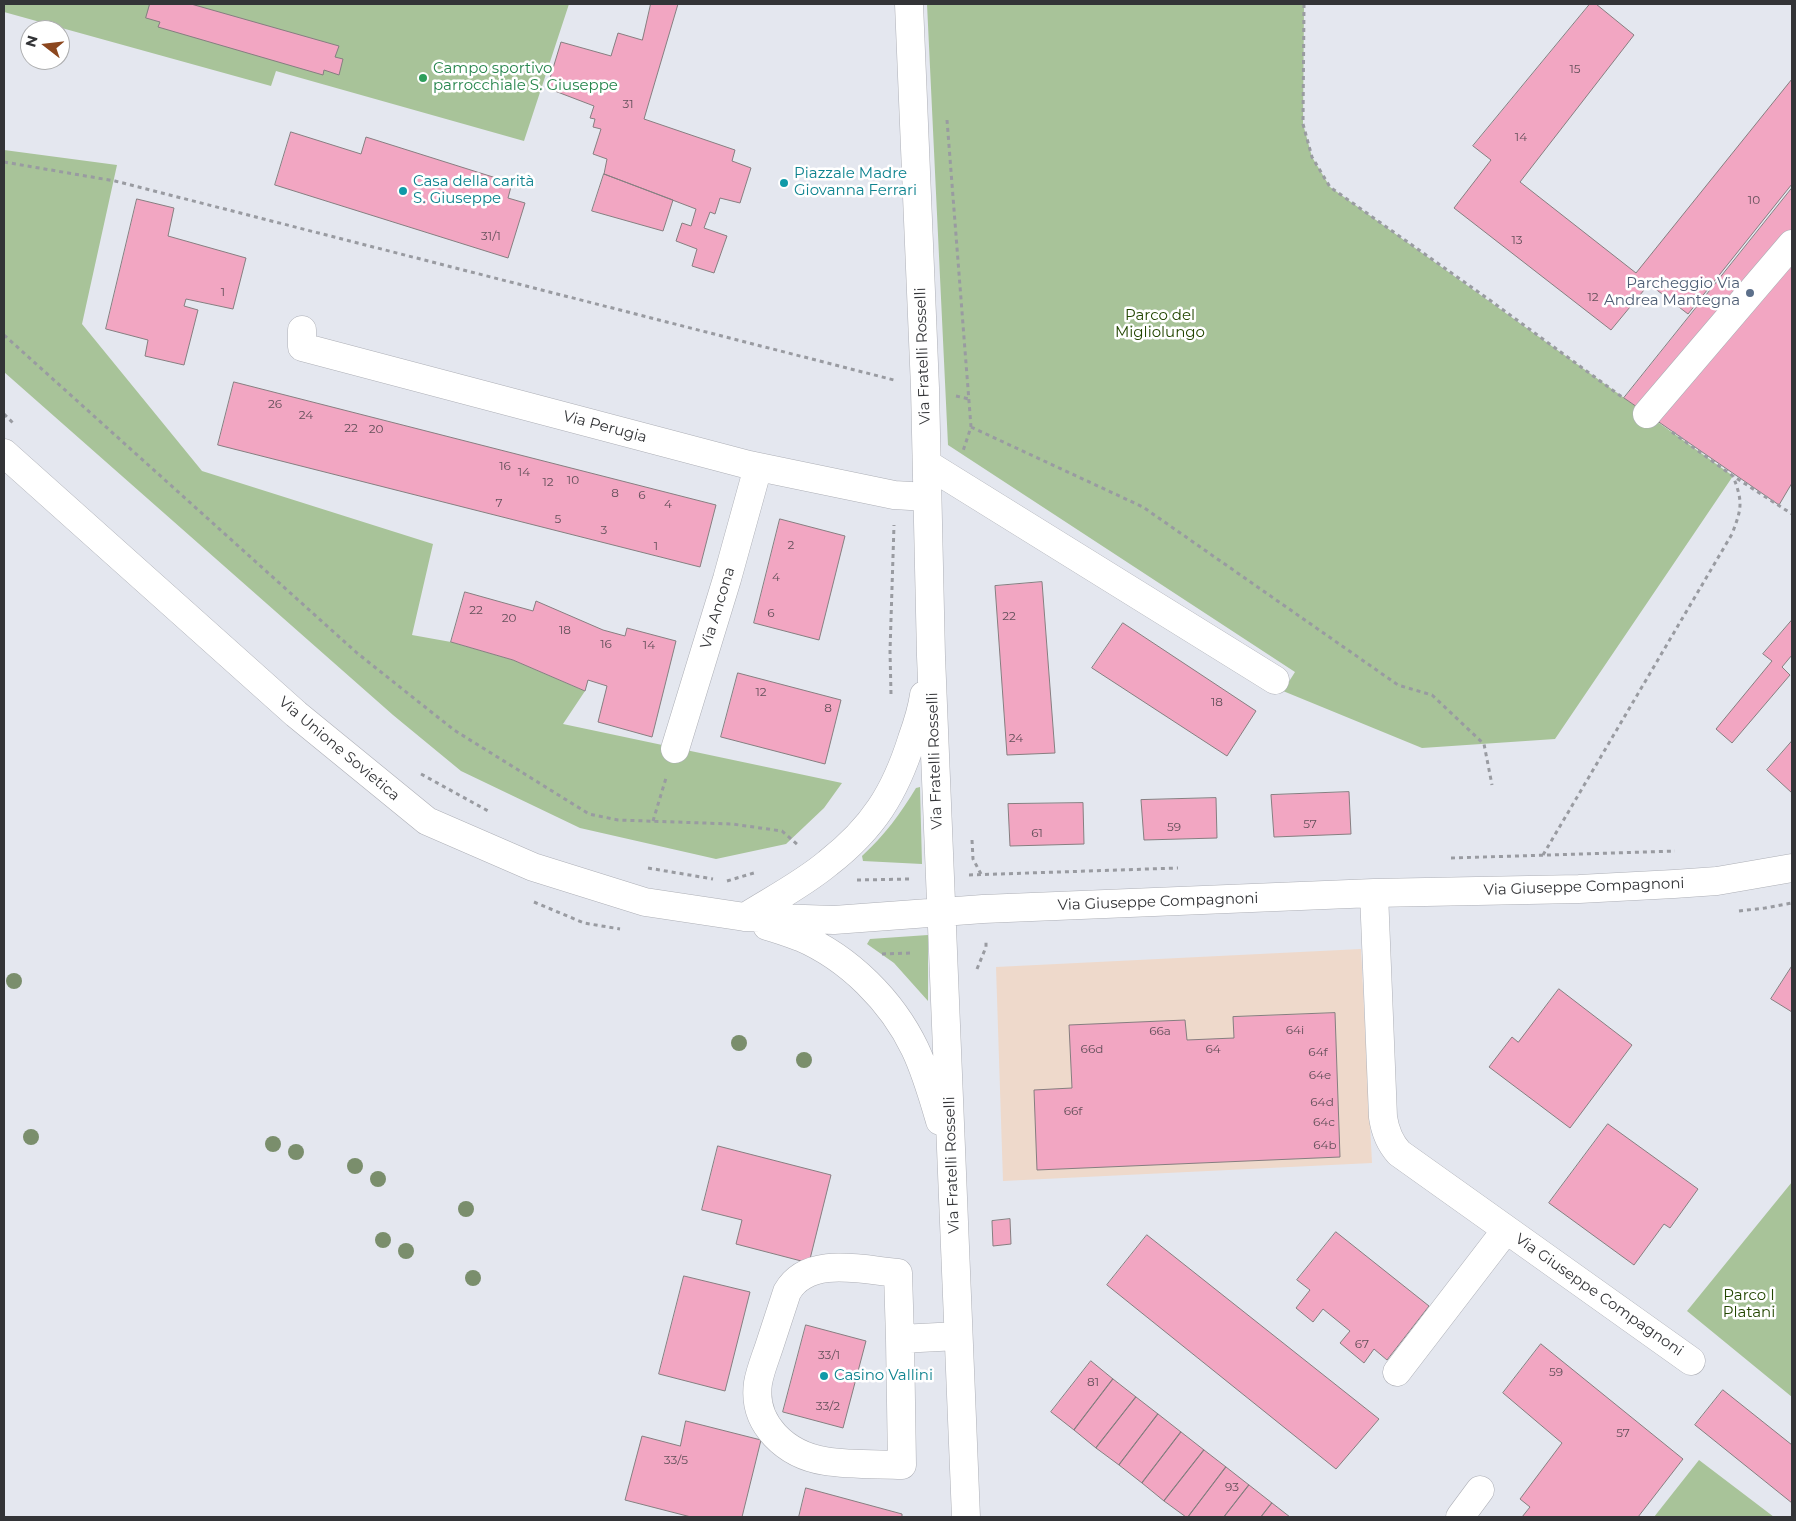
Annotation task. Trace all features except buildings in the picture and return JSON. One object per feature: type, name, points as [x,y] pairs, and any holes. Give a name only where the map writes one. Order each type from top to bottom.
[{"type":"street","name":"Via Fratelli Rosselli","points":[[909,4],[925,388],[941,912],[966,1517]]},
{"type":"street","points":[[1647,414],[1792,244]]},
{"type":"street","name":"Via Perugia","points":[[302,330],[302,347],[758,466],[894,495],[927,497]]},
{"type":"street","name":"Via Unione Sovietica","points":[[4,453],[296,714],[427,822],[534,867],[645,902],[745,918],[834,920],[941,912]]},
{"type":"street","points":[[927,464],[1275,680]]},
{"type":"street","name":"Via Ancona","points":[[675,749],[727,578],[758,466]]},
{"type":"street","points":[[745,918],[823,868],[866,829],[884,804],[900,776],[922,708],[932,656]]},
{"type":"street","name":"Via Giuseppe Compagnoni","points":[[941,912],[1374,893],[1579,889],[1717,881],[1792,868]]},
{"type":"street","name":"Via Giuseppe Compagnoni","points":[[1374,893],[1383,1116],[1388,1137],[1399,1153],[1691,1361]]},
{"type":"street","name":"Via Unione Sovietica","points":[[745,918],[801,938],[825,950],[848,965],[886,1005],[898,1020],[915,1050],[929,1086],[951,1159]]},
{"type":"street","name":"Via Giuseppe Compagnoni","points":[[1397,1372],[1506,1230]]},
{"type":"street","points":[[826,1268],[898,1273],[900,1339],[902,1465],[825,1461],[803,1454],[785,1445],[766,1426],[760,1415],[758,1405],[757,1396],[760,1375],[787,1292],[799,1277],[814,1270],[826,1268]]},
{"type":"street","points":[[900,1339],[958,1336]]},
{"type":"street","points":[[1460,1517],[1480,1490]]},
{"type":"path","points":[[1304,4],[1303,124],[1312,157],[1330,187],[1733,476],[1792,514]]},
{"type":"path","points":[[946,112],[971,427],[953,481]]},
{"type":"path","points":[[4,162],[115,181],[969,399]]},
{"type":"path","points":[[4,334],[357,653],[454,730],[589,814],[618,820],[732,824],[782,831],[837,880],[981,875]]},
{"type":"path","points":[[4,414],[18,427]]},
{"type":"path","points":[[971,427],[1143,507],[1398,685],[1432,695],[1484,744],[1492,785]]},
{"type":"path","points":[[1544,855],[1732,534],[1739,515],[1740,496],[1733,476]]},
{"type":"path","points":[[892,702],[890,651],[894,495]]},
{"type":"path","points":[[653,821],[675,749]]},
{"type":"path","points":[[418,773],[494,815]]},
{"type":"path","points":[[972,840],[973,859],[981,875],[986,947],[977,967],[977,977]]},
{"type":"path","points":[[644,868],[728,881],[765,870]]},
{"type":"shaded area","points":[[1361,949],[1372,1163],[1003,1181],[996,967]]},
{"type":"green space","name":"Campo sportivo parrocchiale S. Giuseppe","points":[[4,4],[569,4],[524,141],[276,71],[271,86],[70,30],[70,20],[33,20],[4,12]]},
{"type":"green space","name":"Parco del Migliolungo","points":[[927,4],[1304,4],[1303,124],[1312,157],[1330,187],[1733,476],[1555,739],[1422,748],[1283,691],[1295,672],[948,445]]},
{"type":"green space","points":[[4,150],[117,165],[82,324],[202,471],[433,544],[412,635],[451,642],[513,660],[585,691],[563,724],[842,783],[824,808],[786,844],[716,859],[580,828],[461,771],[393,715],[4,372]]},
{"type":"green space","points":[[920,787],[922,864],[863,861],[862,856],[892,824],[916,788]]},
{"type":"green space","points":[[928,935],[928,1001],[894,963],[867,944],[870,939]]},
{"type":"green space","name":"Parco I Platani","points":[[1792,1182],[1792,1397],[1687,1311]]},
{"type":"green space","points":[[1699,1460],[1774,1517],[1654,1517]]},
{"type":"place","name":"Campo sportivo parrocchiale S. Giuseppe","points":[[423,78]]},
{"type":"place","name":"Piazzale Madre Giovanna Ferrari","points":[[784,183]]},
{"type":"place","name":"Casa della carità S. Giuseppe","points":[[403,191]]},
{"type":"place","name":"Parcheggio Via Andrea Mantegna","points":[[1750,293]]},
{"type":"place","name":"Casino Vallini","points":[[824,1376]]}]
